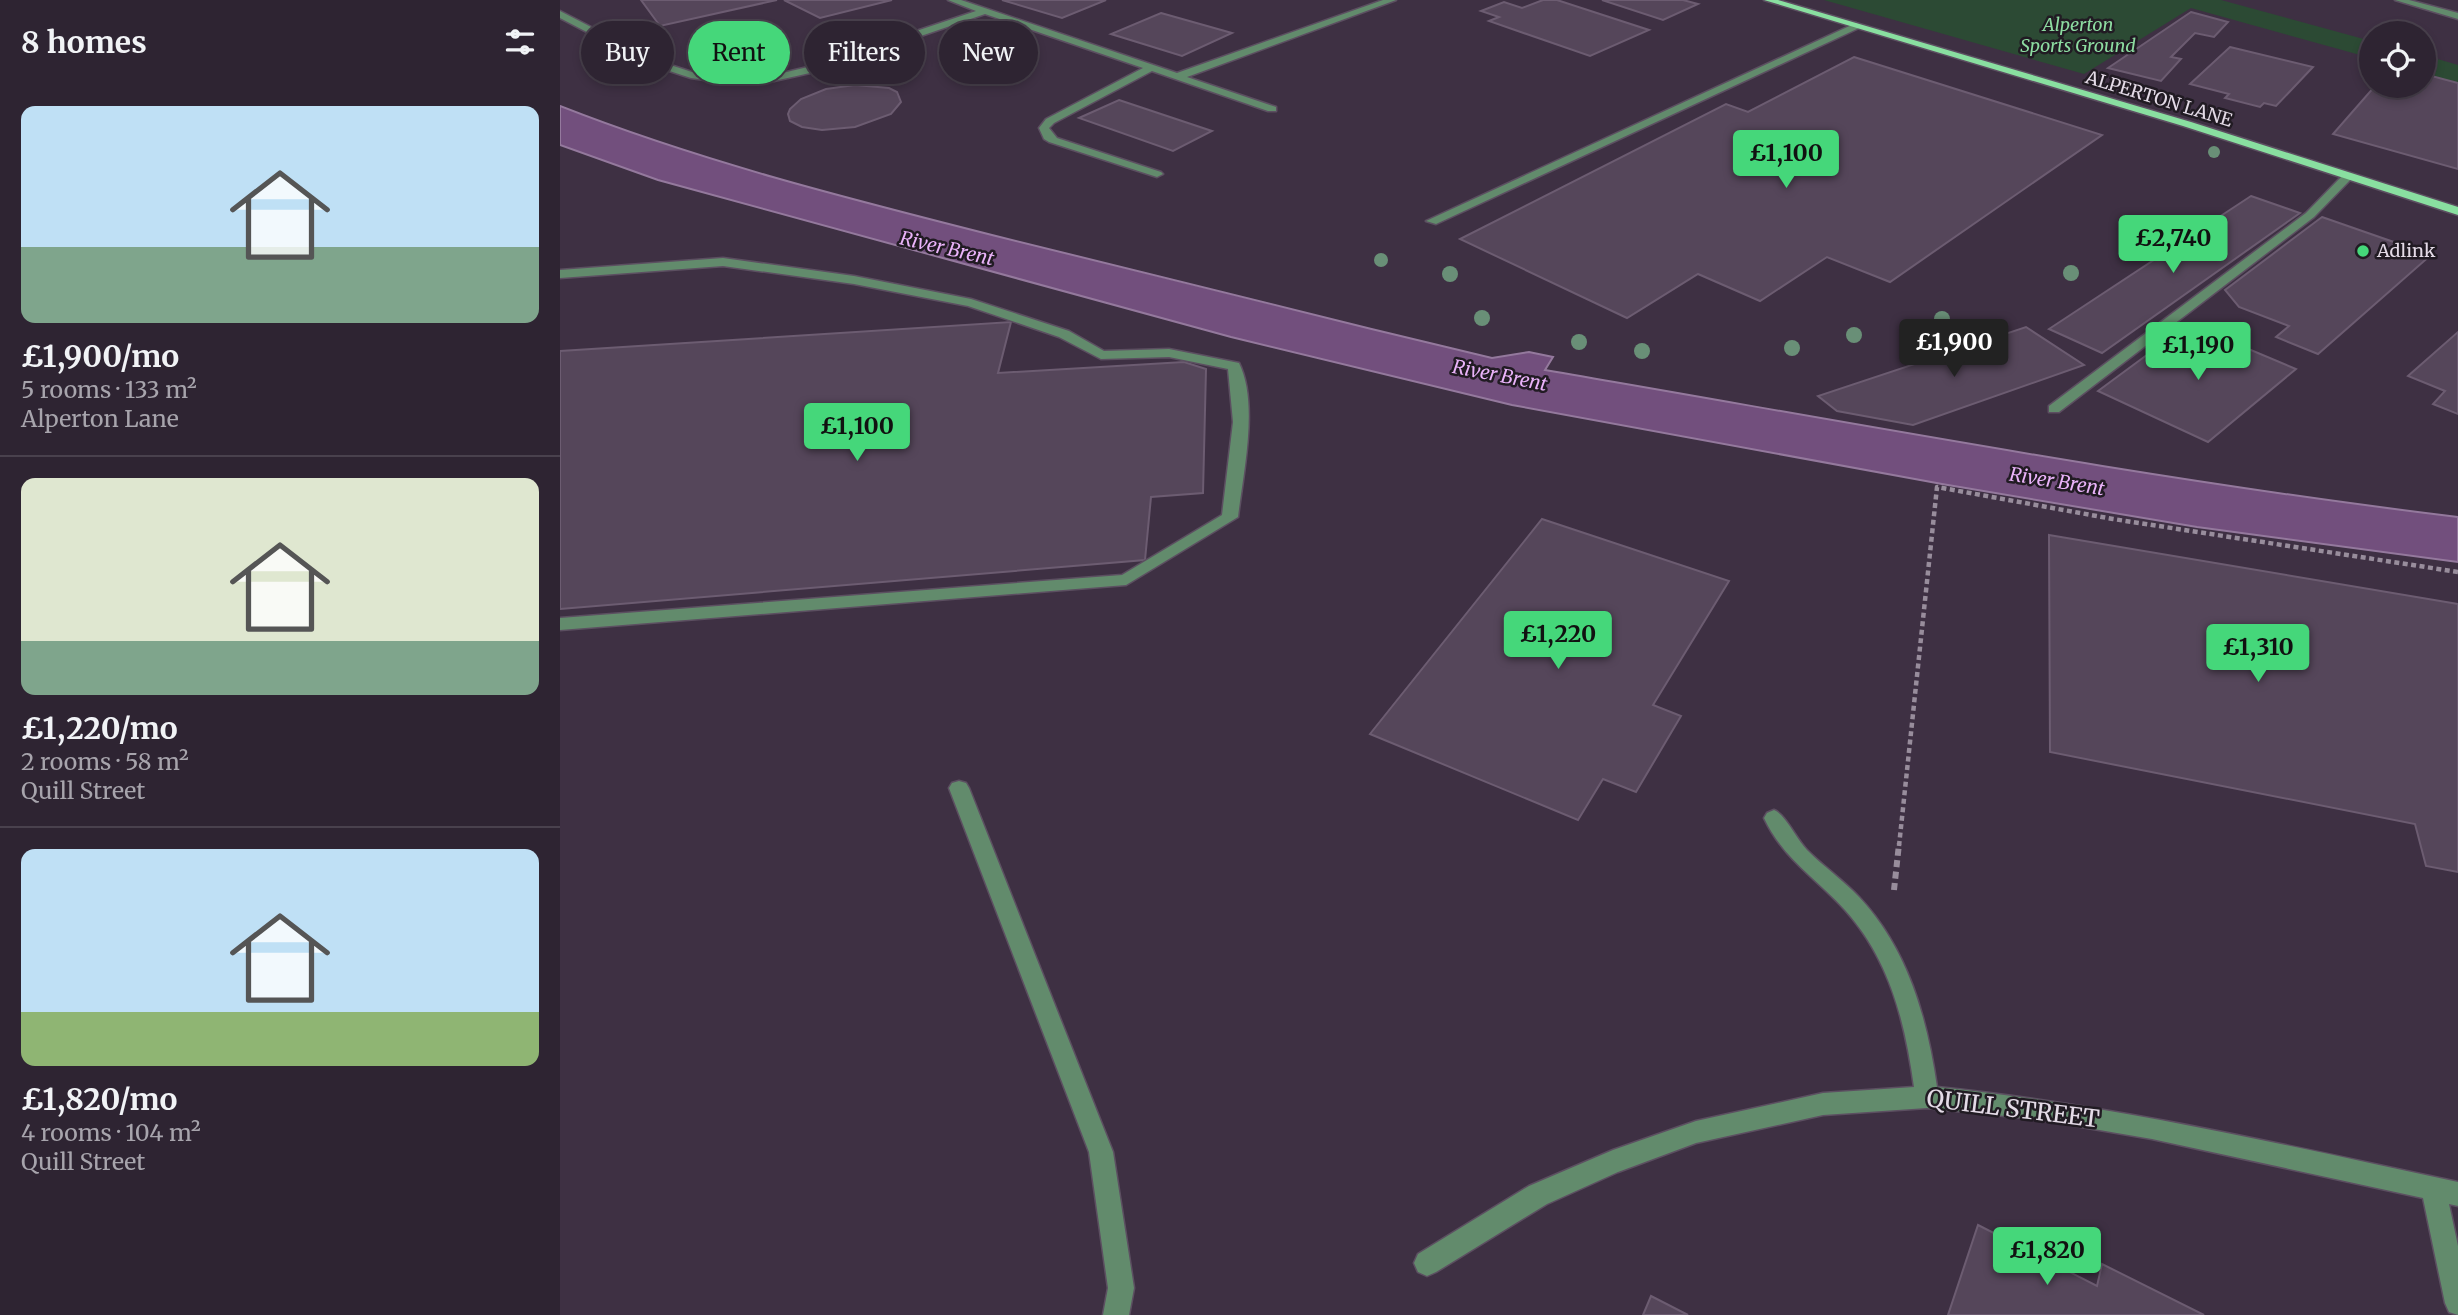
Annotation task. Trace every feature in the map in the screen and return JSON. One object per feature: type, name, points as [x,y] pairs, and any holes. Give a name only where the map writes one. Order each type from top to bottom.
[{"type":"main road","name":"ALPERTON LANE","points":[[1768,0],[2187,124],[2458,211]]},
{"type":"street","points":[[1176,77],[1392,0]]},
{"type":"street","points":[[2399,0],[2458,16]]},
{"type":"street","points":[[956,2],[1272,109]]},
{"type":"street","points":[[560,14],[611,45],[686,74],[714,80],[751,81],[808,72],[982,12]]},
{"type":"street","points":[[1432,221],[1856,26]]},
{"type":"street","points":[[1151,68],[1050,121],[1044,128],[1048,137],[1053,140],[1157,174]]},
{"type":"street","points":[[2054,409],[2310,215],[2348,176]]},
{"type":"street","points":[[560,274],[723,262],[853,280],[971,303],[1064,334],[1101,355],[1169,353],[1234,366],[1240,387],[1239,451],[1230,517],[1126,580],[560,624]]},
{"type":"street","points":[[959,788],[1101,1152],[1121,1288],[1116,1315]]},
{"type":"street","points":[[1774,818],[1779,832],[1802,860],[1852,904],[1888,950],[1908,995],[1921,1049],[1927,1097]]},
{"type":"street","name":"QUILL STREET","points":[[1427,1263],[1538,1195],[1613,1162],[1696,1132],[1823,1104],[1927,1097],[2035,1108],[2152,1128],[2458,1194]]},
{"type":"street","points":[[2433,1189],[2458,1303]]},
{"type":"path","points":[[1888,950],[1937,487],[2113,519],[2458,572]]},
{"type":"green space","name":"Alperton Sports Ground","points":[[1824,0],[2221,0],[2359,38],[2359,55],[2191,8],[2084,74]]},
{"type":"green space","points":[[2436,59],[2458,65],[2458,83],[2436,77]]},
{"type":"water","name":"River Brent","points":[[560,106],[720,161],[992,235],[1492,358],[1529,352],[1553,357],[1545,370],[2115,468],[2458,517],[2458,562],[2197,527],[1942,484],[1512,405],[1231,337],[658,180],[560,145]]},
{"type":"building","points":[[641,0],[777,0],[674,23],[656,21]]},
{"type":"building","points":[[784,0],[892,0],[820,18]]},
{"type":"building","points":[[1002,0],[1106,0],[1062,18]]},
{"type":"building","points":[[1543,0],[1557,0],[1649,30],[1590,56],[1489,21],[1499,17],[1481,11],[1504,2],[1522,8]]},
{"type":"building","points":[[1602,0],[1683,0],[1698,4],[1663,20]]},
{"type":"building","points":[[2191,12],[2228,22],[2214,37],[2195,33],[2171,57],[2181,59],[2161,81],[2108,68]]},
{"type":"building","points":[[1161,13],[1232,33],[1182,56],[1111,34]]},
{"type":"building","points":[[2230,47],[2313,67],[2276,106],[2264,103],[2260,107],[2225,98],[2229,94],[2190,84]]},
{"type":"building","points":[[1854,57],[2102,135],[1890,282],[1827,257],[1760,301],[1698,274],[1627,318],[1460,239],[1726,104],[1748,112]]},
{"type":"building","points":[[2436,77],[2458,83],[2458,169],[2333,134],[2364,98],[2436,98]]},
{"type":"building","points":[[855,85],[889,88],[897,92],[901,102],[891,114],[855,127],[822,130],[802,127],[790,121],[790,109],[801,99],[826,89]]},
{"type":"building","points":[[1119,100],[1212,131],[1173,151],[1079,118]]},
{"type":"building","points":[[2251,196],[2300,213],[2102,353],[2049,329]]},
{"type":"building","points":[[2322,217],[2431,255],[2318,354],[2276,337],[2289,326],[2239,307],[2225,290]]},
{"type":"building","points":[[1011,322],[998,373],[1184,362],[1206,369],[1203,493],[1151,497],[1145,560],[560,609],[560,351]]},
{"type":"building","points":[[2189,324],[2296,369],[2208,442],[2098,391]]},
{"type":"building","points":[[2026,327],[2084,365],[1913,425],[1837,411],[1818,396]]},
{"type":"building","points":[[2458,332],[2458,414],[2433,404],[2445,391],[2408,376]]},
{"type":"building","points":[[1542,519],[1729,581],[1653,705],[1681,716],[1636,792],[1603,779],[1578,820],[1370,734]]},
{"type":"building","points":[[2049,535],[2458,604],[2458,872],[2426,866],[2415,824],[2050,752]]},
{"type":"building","points":[[1978,1225],[2097,1286],[2102,1264],[2204,1315],[1948,1315]]},
{"type":"building","points":[[1651,1296],[1688,1315],[1643,1315]]},
{"type":"place","name":"Adlink","points":[[2363,251]]}]
